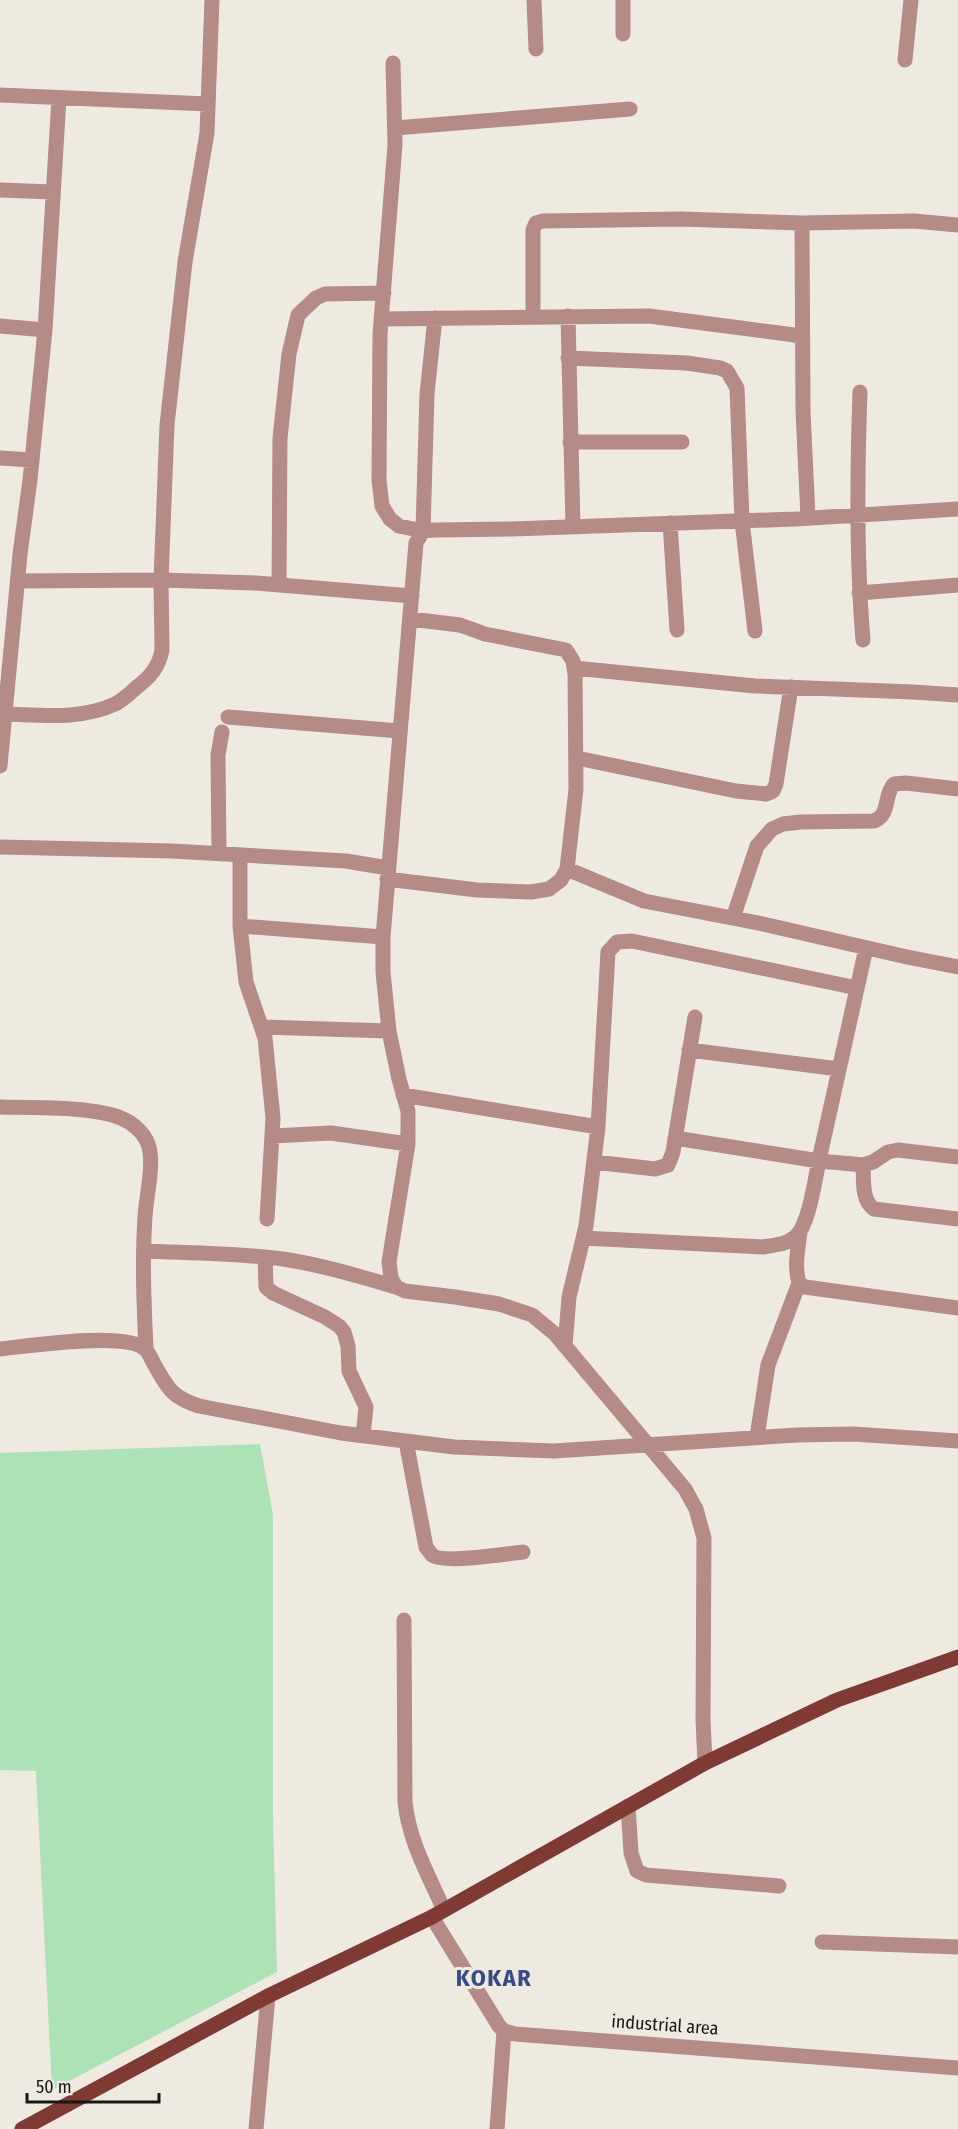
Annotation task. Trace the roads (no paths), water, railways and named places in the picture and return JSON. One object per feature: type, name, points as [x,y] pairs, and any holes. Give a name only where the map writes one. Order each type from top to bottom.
[{"type":"main road","points":[[22,2129],[268,1996],[438,1914],[705,1763],[837,1700],[958,1656]]},
{"type":"street","points":[[6,714],[79,715],[96,711],[117,703],[150,677],[160,662],[168,425],[185,262],[207,133],[212,0]]},
{"type":"street","points":[[534,0],[536,50]]},
{"type":"street","points":[[623,0],[623,34]]},
{"type":"street","points":[[905,60],[911,0]]},
{"type":"street","points":[[393,63],[395,128],[393,188],[382,319],[379,480],[382,506],[390,519],[399,526],[423,531],[742,521],[958,509]]},
{"type":"street","points":[[0,96],[208,104]]},
{"type":"street","points":[[0,766],[6,714],[7,635],[18,581],[45,330],[59,98]]},
{"type":"street","points":[[395,128],[630,109]]},
{"type":"street","points":[[0,190],[53,192]]},
{"type":"street","points":[[533,316],[533,230],[536,223],[543,221],[681,219],[802,223],[914,221],[958,225]]},
{"type":"street","points":[[802,223],[803,411],[808,518]]},
{"type":"street","points":[[279,585],[280,438],[289,354],[298,315],[316,298],[325,294],[384,293]]},
{"type":"street","points":[[568,316],[573,527]]},
{"type":"street","points":[[382,319],[649,316],[802,336]]},
{"type":"street","points":[[396,1287],[391,1278],[389,1262],[408,1144],[408,1111],[389,1030],[383,972],[383,937],[416,543],[423,531],[427,394],[435,318]]},
{"type":"street","points":[[0,326],[45,330]]},
{"type":"street","points":[[568,358],[687,363],[727,371],[737,388],[742,521],[755,631]]},
{"type":"street","points":[[861,392],[857,514],[863,640]]},
{"type":"street","points":[[570,442],[682,442]]},
{"type":"street","points":[[0,458],[32,460]]},
{"type":"street","points":[[670,523],[677,630]]},
{"type":"street","points":[[18,581],[161,580],[279,585],[412,596]]},
{"type":"street","points":[[859,593],[958,585]]},
{"type":"street","points":[[0,847],[219,854],[346,861],[387,873],[477,890],[531,892],[549,890],[561,880],[567,869],[576,789],[573,661],[566,650],[559,648],[485,634],[460,625],[410,619]]},
{"type":"street","points":[[574,668],[755,686],[958,695]]},
{"type":"street","points":[[577,758],[736,791],[766,794],[773,791],[776,784],[791,687]]},
{"type":"street","points":[[219,854],[218,755],[225,725],[400,731]]},
{"type":"street","points":[[733,918],[757,846],[772,828],[801,822],[874,821],[881,818],[885,812],[889,789],[894,784],[906,783],[958,789]]},
{"type":"street","points":[[240,855],[240,926],[246,982],[265,1038],[273,1118],[267,1219]]},
{"type":"street","points":[[567,869],[644,901],[958,967]]},
{"type":"street","points":[[240,926],[383,937]]},
{"type":"street","points":[[565,1346],[569,1297],[583,1238],[598,1127],[608,952],[617,942],[642,944],[857,988]]},
{"type":"street","points":[[757,1437],[768,1365],[799,1283],[796,1264],[800,1232],[819,1161],[866,948]]},
{"type":"street","points":[[594,1162],[654,1169],[668,1166],[673,1152],[695,1017]]},
{"type":"street","points":[[262,1027],[389,1030]]},
{"type":"street","points":[[689,1050],[839,1069]]},
{"type":"street","points":[[403,1095],[598,1127]]},
{"type":"street","points":[[0,1107],[76,1110],[110,1115],[134,1125],[148,1145],[150,1163],[144,1251],[146,1349]]},
{"type":"street","points":[[272,1136],[331,1133],[408,1144]]},
{"type":"street","points":[[675,1138],[819,1161],[863,1165],[873,1162],[888,1152],[898,1150],[958,1157]]},
{"type":"street","points":[[863,1165],[866,1198],[868,1205],[874,1209],[958,1219]]},
{"type":"street","points":[[583,1238],[763,1247],[780,1245],[791,1240],[800,1232]]},
{"type":"street","points":[[144,1251],[265,1257],[335,1269],[405,1291],[499,1304],[532,1315],[555,1334],[685,1489],[696,1509],[704,1538],[703,1719],[705,1763]]},
{"type":"street","points":[[265,1257],[266,1287],[273,1293],[325,1317],[344,1332],[348,1346],[349,1371],[366,1407],[363,1436]]},
{"type":"street","points":[[799,1283],[815,1290],[958,1308]]},
{"type":"street","points":[[0,1349],[99,1340],[136,1342],[146,1349],[169,1388],[182,1400],[221,1410],[363,1436],[454,1447],[554,1451],[757,1437],[853,1434],[958,1441]]},
{"type":"street","points":[[406,1441],[426,1547],[431,1555],[440,1558],[463,1558],[523,1552]]},
{"type":"street","points":[[404,1620],[407,1820],[412,1841],[438,1914],[499,2026],[504,2031],[497,2129]]},
{"type":"street","points":[[628,1806],[631,1853],[637,1871],[646,1875],[779,1886]]},
{"type":"street","points":[[822,1942],[958,1947]]},
{"type":"street","points":[[256,2129],[268,1996]]},
{"type":"street","name":"industrial area","points":[[504,2031],[515,2034],[958,2068]]},
{"type":"district","name":"KOKAR","points":[[494,1978]]}]
